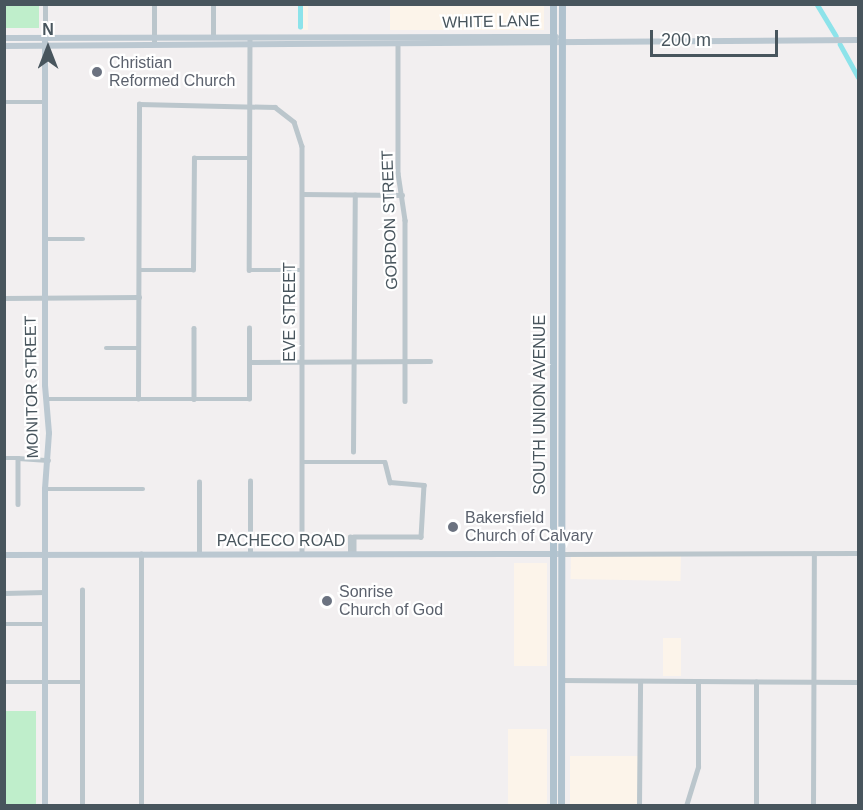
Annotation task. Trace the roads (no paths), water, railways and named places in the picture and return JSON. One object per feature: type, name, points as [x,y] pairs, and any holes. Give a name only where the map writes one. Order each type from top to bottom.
[{"type":"main road","name":"SOUTH UNION AVENUE","points":[[553,4],[557,554],[557,679],[553,806]]},
{"type":"main road","name":"SOUTH UNION AVENUE","points":[[557,679],[553,628],[562,362],[562,4]]},
{"type":"main road","points":[[554,113],[558,123],[558,150],[562,153]]},
{"type":"main road","points":[[554,183],[558,185],[558,217],[562,224]]},
{"type":"main road","points":[[554,252],[557,291],[562,292]]},
{"type":"main road","points":[[554,323],[557,325],[558,356],[562,362]]},
{"type":"main road","points":[[557,679],[561,730],[561,806]]},
{"type":"street","name":"MONITOR STREET","points":[[45,4],[45,298],[48,460],[45,489],[45,806]]},
{"type":"street","points":[[154,4],[154,44]]},
{"type":"street","points":[[213,4],[213,36]]},
{"type":"street","name":"WHITE LANE","points":[[4,38],[213,36],[562,40]]},
{"type":"street","points":[[250,37],[249,270],[302,270]]},
{"type":"street","name":"GORDON STREET","points":[[398,37],[405,401]]},
{"type":"street","name":"WHITE LANE","points":[[4,46],[154,44],[399,46],[553,39]]},
{"type":"street","points":[[562,40],[858,40]]},
{"type":"street","points":[[4,102],[45,102]]},
{"type":"street","name":"EVE STREET","points":[[139,270],[139,104],[250,104],[275,107],[294,122],[301,139],[302,554]]},
{"type":"street","points":[[138,399],[139,270],[194,270],[194,158],[250,158]]},
{"type":"street","points":[[302,194],[402,195]]},
{"type":"street","points":[[353,452],[355,195]]},
{"type":"street","points":[[45,239],[83,239]]},
{"type":"street","points":[[4,298],[139,297]]},
{"type":"street","points":[[194,328],[194,399]]},
{"type":"street","points":[[46,399],[249,399],[249,328]]},
{"type":"street","points":[[106,348],[139,348]]},
{"type":"street","points":[[249,362],[430,361]]},
{"type":"street","points":[[4,458],[48,460]]},
{"type":"street","points":[[18,458],[18,504]]},
{"type":"street","points":[[302,462],[385,462],[390,482],[424,484],[421,537],[354,537],[352,554]]},
{"type":"street","points":[[199,482],[199,554]]},
{"type":"street","points":[[250,482],[250,554]]},
{"type":"street","points":[[45,489],[143,489]]},
{"type":"street","points":[[141,554],[141,806]]},
{"type":"street","points":[[557,554],[858,554]]},
{"type":"street","name":"PACHECO ROAD","points":[[4,555],[557,554]]},
{"type":"street","points":[[813,806],[814,554]]},
{"type":"street","points":[[82,590],[82,806]]},
{"type":"street","points":[[4,593],[45,592]]},
{"type":"street","points":[[4,624],[45,624]]},
{"type":"street","points":[[557,679],[640,682],[858,682]]},
{"type":"street","points":[[4,682],[82,682]]},
{"type":"street","points":[[639,806],[640,682]]},
{"type":"street","points":[[686,806],[698,767],[698,682]]},
{"type":"street","points":[[756,682],[756,806]]},
{"type":"waterway","points":[[300,4],[300,27]]},
{"type":"waterway","points":[[817,4],[836,36]]},
{"type":"waterway","points":[[840,44],[858,76]]},
{"type":"place","name":"Christian Reformed Church","points":[[97,72]]},
{"type":"place","name":"Bakersfield Church of Calvary","points":[[453,527]]},
{"type":"place","name":"Sonrise Church of God","points":[[327,601]]}]
